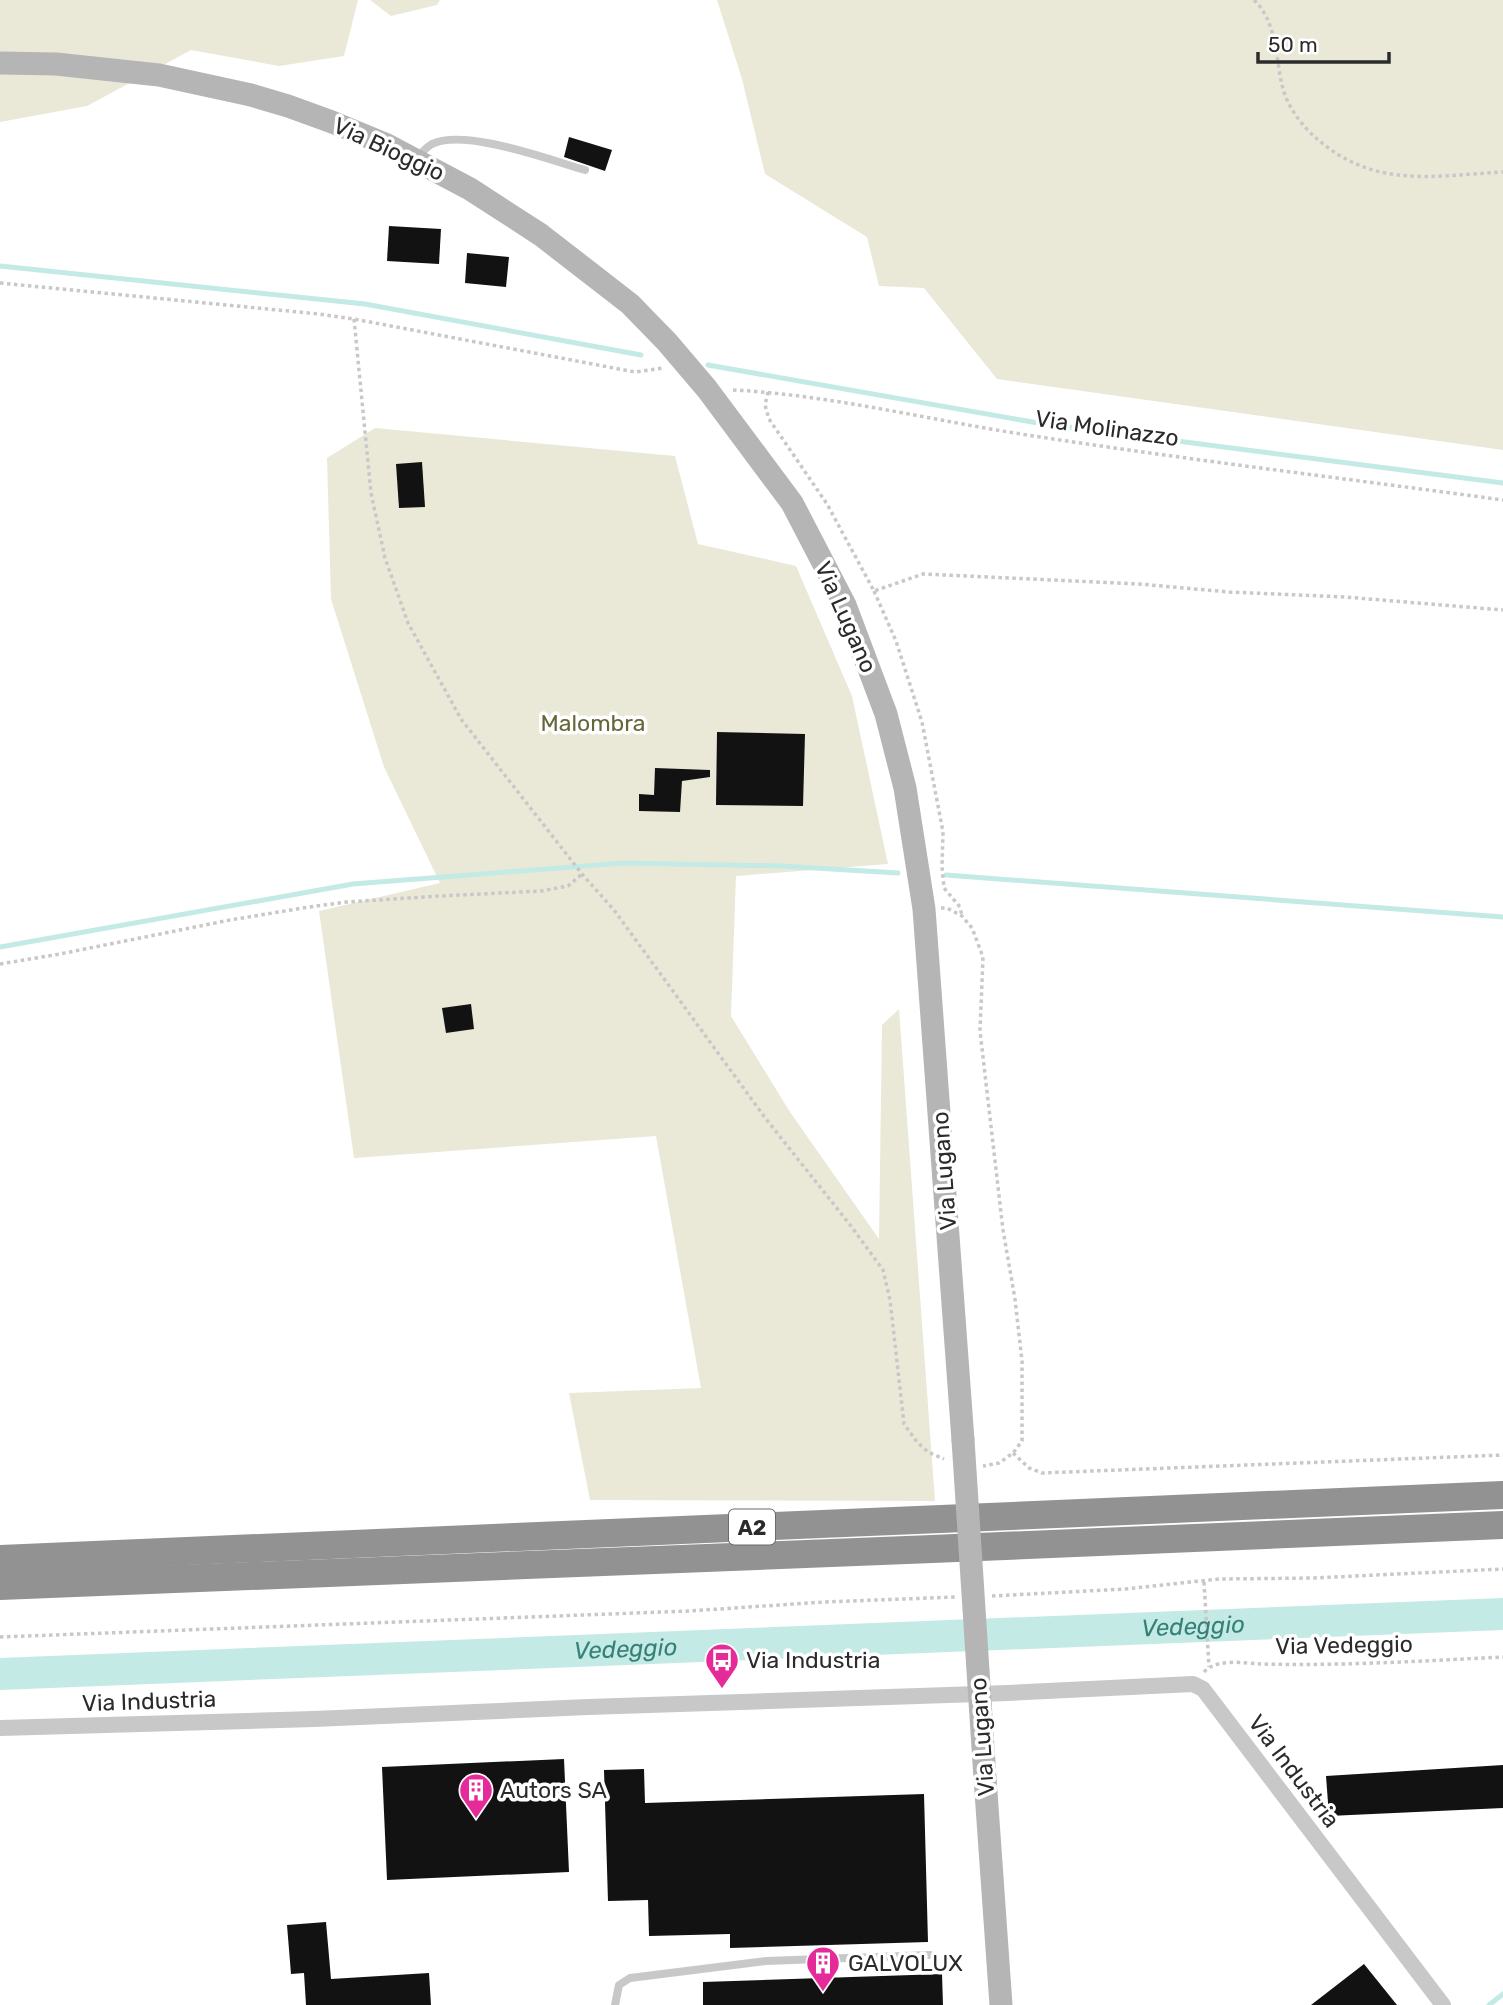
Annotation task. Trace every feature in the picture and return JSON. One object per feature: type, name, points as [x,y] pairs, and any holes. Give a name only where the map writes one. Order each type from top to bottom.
[{"type":"highway","name":"A2","points":[[0,1559],[1503,1495]]},
{"type":"highway","name":"A2","points":[[0,1586],[1503,1525]]},
{"type":"main road","name":"Via Bioggio","points":[[0,63],[110,68],[198,82],[288,106],[416,159],[502,208],[630,304],[707,389]]},
{"type":"main road","name":"Via Lugano","points":[[707,389],[792,503],[845,605],[886,714],[905,788],[924,909],[964,1440],[1001,2005]]},
{"type":"street","name":"Via Industria","points":[[0,1728],[314,1720],[1193,1684],[1203,1689],[1443,2005]]},
{"type":"lane","points":[[416,159],[432,144],[462,139],[585,170]]},
{"type":"lane","points":[[615,2005],[619,1985],[630,1978],[766,1961],[930,1955]]},
{"type":"path","points":[[1254,0],[1264,10],[1270,25],[1284,94],[1306,129],[1327,148],[1348,162],[1395,176],[1503,172]]},
{"type":"path","points":[[0,283],[160,297],[354,319],[635,372],[687,366]]},
{"type":"path","points":[[354,319],[371,493],[386,558],[408,623],[461,719],[568,856],[614,910],[766,1119],[883,1270],[890,1300],[904,1424],[928,1452],[947,1460]]},
{"type":"path","name":"Via Molinazzo","points":[[707,389],[768,391],[1021,434],[1503,500]]},
{"type":"path","points":[[768,391],[765,405],[769,419],[827,504],[874,591],[896,641],[922,722],[943,832],[944,888],[960,907],[962,916]]},
{"type":"path","points":[[874,591],[923,575],[936,575],[1139,584],[1503,610]]},
{"type":"path","points":[[0,964],[309,907],[440,895],[541,891],[568,886],[582,873]]},
{"type":"path","points":[[924,909],[947,908],[962,916],[972,928],[983,957],[979,1031],[1022,1361],[1021,1441],[1013,1454],[999,1463],[983,1466]]},
{"type":"path","points":[[1013,1454],[1029,1468],[1042,1473],[1503,1455]]},
{"type":"path","points":[[988,1596],[1125,1589],[1219,1579],[1314,1578],[1503,1569]]},
{"type":"path","points":[[1193,1684],[1209,1667],[1204,1582]]},
{"type":"path","points":[[0,1637],[649,1613],[961,1597]]},
{"type":"path","name":"Via Vedeggio","points":[[1209,1667],[1230,1663],[1318,1665],[1503,1657]]},
{"type":"green space","points":[[0,0],[358,0],[344,56],[279,66],[191,50],[87,106],[0,122]]},
{"type":"green space","points":[[370,0],[440,0],[437,5],[391,16]]},
{"type":"green space","points":[[717,0],[1503,0],[1503,450],[997,379],[924,288],[879,286],[867,237],[765,174],[742,79]]},
{"type":"green space","name":"Malombra","points":[[375,428],[675,456],[698,544],[796,566],[852,696],[888,864],[736,876],[731,1016],[790,1112],[879,1239],[882,1025],[899,1009],[935,1501],[590,1500],[569,1393],[701,1388],[656,1136],[354,1158],[319,911],[440,883],[384,767],[331,599],[327,458]]},
{"type":"building","points":[[569,137],[612,150],[605,171],[564,157]]},
{"type":"building","points":[[389,226],[441,229],[439,264],[387,261]]},
{"type":"building","points":[[467,253],[509,257],[506,287],[465,283]]},
{"type":"building","points":[[422,462],[425,507],[399,508],[396,464]]},
{"type":"building","points":[[717,732],[805,734],[803,806],[716,805]]},
{"type":"building","points":[[655,768],[710,770],[710,777],[682,781],[680,812],[639,811],[639,794],[654,795]]},
{"type":"building","points":[[471,1004],[474,1029],[446,1033],[442,1008]]},
{"type":"building","name":"Autors SA","points":[[564,1759],[569,1872],[387,1880],[382,1767]]},
{"type":"building","points":[[1503,1765],[1503,1808],[1329,1816],[1326,1776]]},
{"type":"building","points":[[644,1769],[645,1803],[924,1794],[928,1942],[730,1948],[730,1934],[649,1936],[648,1900],[608,1901],[604,1770]]},
{"type":"building","points":[[326,1922],[331,1979],[429,1973],[431,2005],[306,2005],[304,1973],[291,1974],[287,1925]]},
{"type":"building","points":[[1364,1964],[1397,2005],[1311,2005]]},
{"type":"building","name":"GALVOLUX","points":[[942,1974],[943,2005],[703,2005],[703,1982]]},
{"type":"waterway","points":[[0,266],[365,304],[641,355]]},
{"type":"waterway","points":[[708,365],[1038,423],[1503,483]]},
{"type":"waterway","points":[[0,947],[353,884],[624,863],[782,866],[898,873]]},
{"type":"waterway","points":[[946,875],[1503,917]]},
{"type":"waterway","name":"Vedeggio","points":[[0,1674],[1503,1614]]},
{"type":"waterway","points":[[1489,2005],[1503,1994]]},
{"type":"place","name":"Via Industria","points":[[722,1690]]},
{"type":"place","name":"Autors SA","points":[[476,1820]]},
{"type":"place","name":"GALVOLUX","points":[[823,1993]]}]
